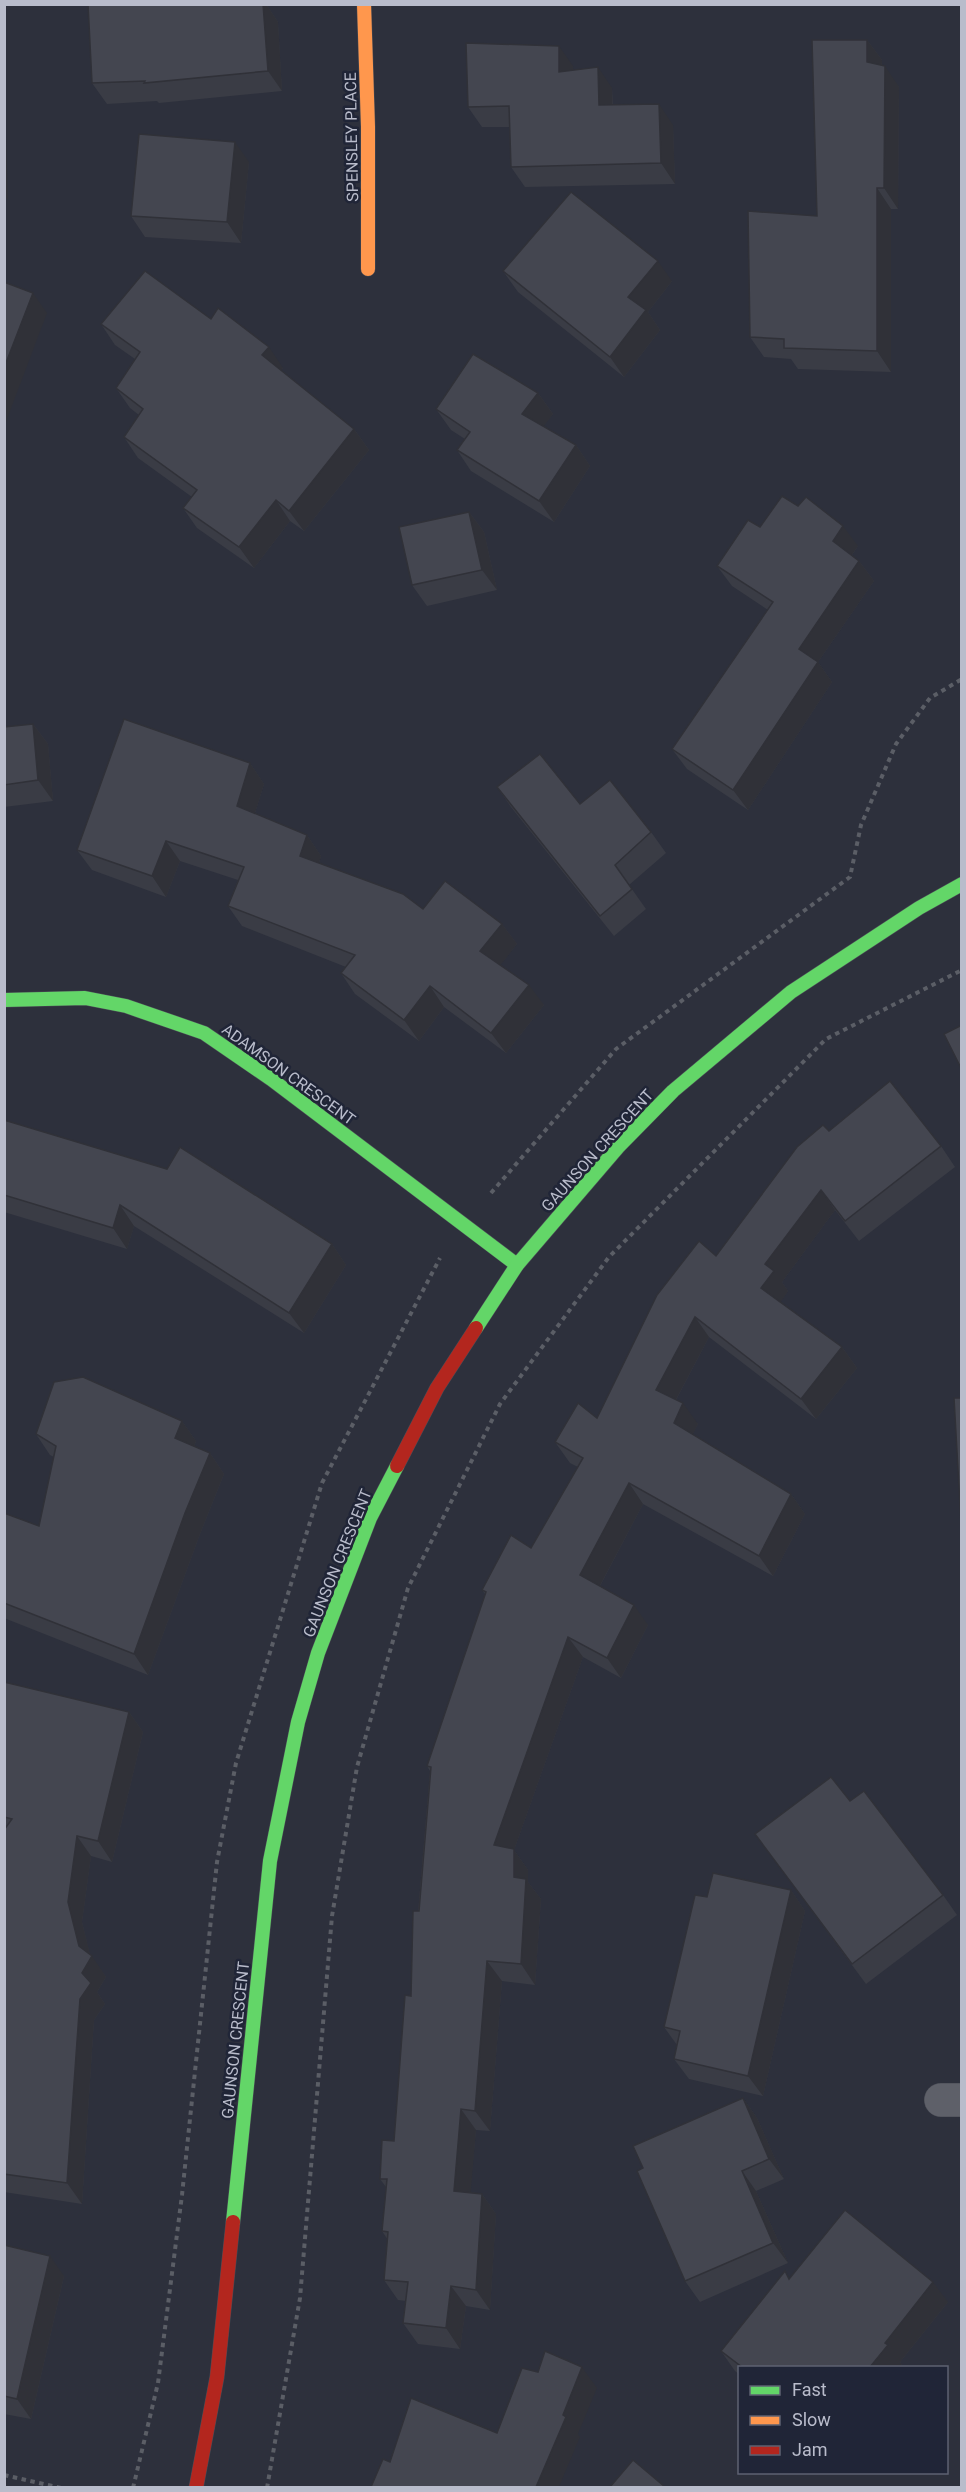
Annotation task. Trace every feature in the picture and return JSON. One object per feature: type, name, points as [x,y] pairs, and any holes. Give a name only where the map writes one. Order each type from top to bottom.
[{"type":"street","name":"SPENSLEY PLACE","points":[[364,4],[368,127],[368,269]]},
{"type":"street","name":"GAUNSON CRESCENT","points":[[196,2487],[218,2377],[270,1861],[298,1722],[318,1653],[370,1518],[437,1388],[517,1265],[618,1146],[673,1091],[791,992],[919,908],[962,884]]},
{"type":"street","name":"ADAMSON CRESCENT","points":[[4,1000],[85,998],[126,1005],[204,1034],[271,1079],[517,1265]]},
{"type":"path","points":[[133,2487],[158,2383],[183,2184],[217,1862],[236,1763],[322,1482],[435,1264],[493,1190],[616,1049],[850,877],[861,825],[896,744],[930,698],[962,678]]},
{"type":"path","points":[[267,2487],[300,2298],[332,1916],[357,1767],[408,1588],[500,1404],[609,1257],[826,1039],[962,970]]},
{"type":"path","points":[[4,2475],[61,2487]]},
{"type":"building","points":[[88,4],[263,4],[268,71],[144,83],[145,81],[92,83]]},
{"type":"building","points":[[812,40],[867,40],[867,62],[885,66],[884,188],[877,188],[877,351],[784,348],[784,339],[750,337],[748,211],[817,216]]},
{"type":"building","points":[[466,43],[559,46],[559,72],[598,67],[599,105],[659,104],[661,163],[511,167],[509,106],[468,107]]},
{"type":"building","points":[[139,134],[235,142],[227,222],[131,216]]},
{"type":"building","points":[[571,192],[658,261],[628,297],[646,310],[610,357],[503,271]]},
{"type":"building","points":[[145,271],[211,319],[218,308],[269,347],[262,355],[354,429],[289,511],[276,500],[239,547],[183,508],[197,490],[124,437],[143,409],[116,388],[140,352],[101,324]]},
{"type":"building","points":[[4,282],[33,293],[4,368]]},
{"type":"building","points":[[473,354],[538,393],[522,414],[576,445],[539,501],[457,450],[470,432],[436,409]]},
{"type":"building","points":[[782,496],[798,506],[806,497],[843,526],[833,541],[859,561],[799,649],[818,662],[733,790],[672,749],[773,602],[717,566],[748,520],[760,527]]},
{"type":"building","points":[[469,512],[482,570],[412,585],[399,527]]},
{"type":"building","points":[[124,719],[250,763],[237,806],[307,835],[300,856],[403,894],[423,909],[445,881],[502,924],[480,951],[529,985],[491,1033],[430,986],[404,1020],[341,973],[355,955],[228,906],[244,867],[166,841],[152,876],[77,850]]},
{"type":"building","points":[[33,724],[38,780],[4,785],[4,727]]},
{"type":"building","points":[[540,754],[580,804],[610,780],[651,832],[615,865],[632,889],[600,916],[497,787]]},
{"type":"building","points":[[962,1025],[962,1070],[944,1034]]},
{"type":"building","points":[[890,1081],[941,1146],[845,1221],[821,1190],[765,1264],[774,1271],[761,1288],[842,1347],[801,1399],[695,1317],[656,1390],[683,1403],[674,1423],[791,1494],[759,1556],[629,1483],[580,1575],[634,1605],[607,1658],[568,1637],[494,1845],[514,1849],[514,1877],[526,1879],[521,1964],[487,1961],[475,2111],[461,2109],[454,2191],[482,2194],[476,2290],[451,2286],[446,2328],[403,2323],[408,2282],[384,2280],[388,2232],[382,2231],[387,2179],[380,2179],[382,2140],[394,2141],[405,1995],[411,1996],[413,1911],[419,1911],[431,1767],[427,1766],[486,1592],[482,1590],[511,1535],[531,1548],[583,1458],[555,1442],[578,1403],[597,1418],[657,1295],[699,1241],[716,1256],[797,1147],[823,1125],[829,1131]]},
{"type":"building","points":[[4,1120],[167,1169],[180,1147],[332,1244],[289,1313],[120,1205],[113,1228],[4,1195]]},
{"type":"building","points":[[83,1377],[182,1421],[175,1438],[210,1453],[185,1513],[134,1654],[4,1603],[4,1513],[39,1526],[56,1446],[36,1434],[54,1382]]},
{"type":"building","points":[[954,1398],[962,1398],[962,1541]]},
{"type":"building","points":[[4,1682],[129,1712],[98,1841],[77,1836],[68,1902],[79,1946],[92,1956],[82,1973],[91,1983],[80,1999],[67,2183],[4,2174],[4,1830],[12,1819],[4,1817]]},
{"type":"building","points":[[831,1777],[850,1801],[864,1791],[943,1895],[852,1964],[755,1834]]},
{"type":"building","points":[[713,1873],[791,1890],[748,2076],[674,2059],[680,2031],[664,2027],[695,1895],[707,1897]]},
{"type":"building","points":[[743,2098],[769,2159],[742,2171],[773,2243],[685,2281],[637,2171],[643,2168],[633,2146]]},
{"type":"building","points":[[845,2210],[933,2282],[885,2343],[888,2345],[871,2366],[741,2366],[721,2351],[785,2271],[789,2279]]},
{"type":"building","points":[[4,2245],[50,2256],[17,2399],[4,2396]]},
{"type":"building","points":[[545,2351],[582,2367],[563,2415],[566,2417],[536,2487],[371,2487],[383,2459],[390,2462],[411,2398],[497,2433],[522,2368],[538,2372]]},
{"type":"building","points":[[633,2460],[665,2487],[610,2487]]},
{"type":"traffic: fast","points":[[476,1328],[517,1265],[619,1146],[673,1091],[791,992],[919,908],[962,884]]},
{"type":"traffic: fast","points":[[4,1000],[85,998],[126,1006],[204,1033],[271,1079],[517,1265]]},
{"type":"traffic: fast","points":[[233,2222],[270,1861],[298,1722],[318,1653],[370,1518],[397,1466]]},
{"type":"traffic: slow","points":[[364,4],[368,127],[368,269]]},
{"type":"traffic: jam","points":[[397,1466],[437,1388],[476,1328]]},
{"type":"traffic: jam","points":[[196,2488],[217,2377],[233,2222]]}]
